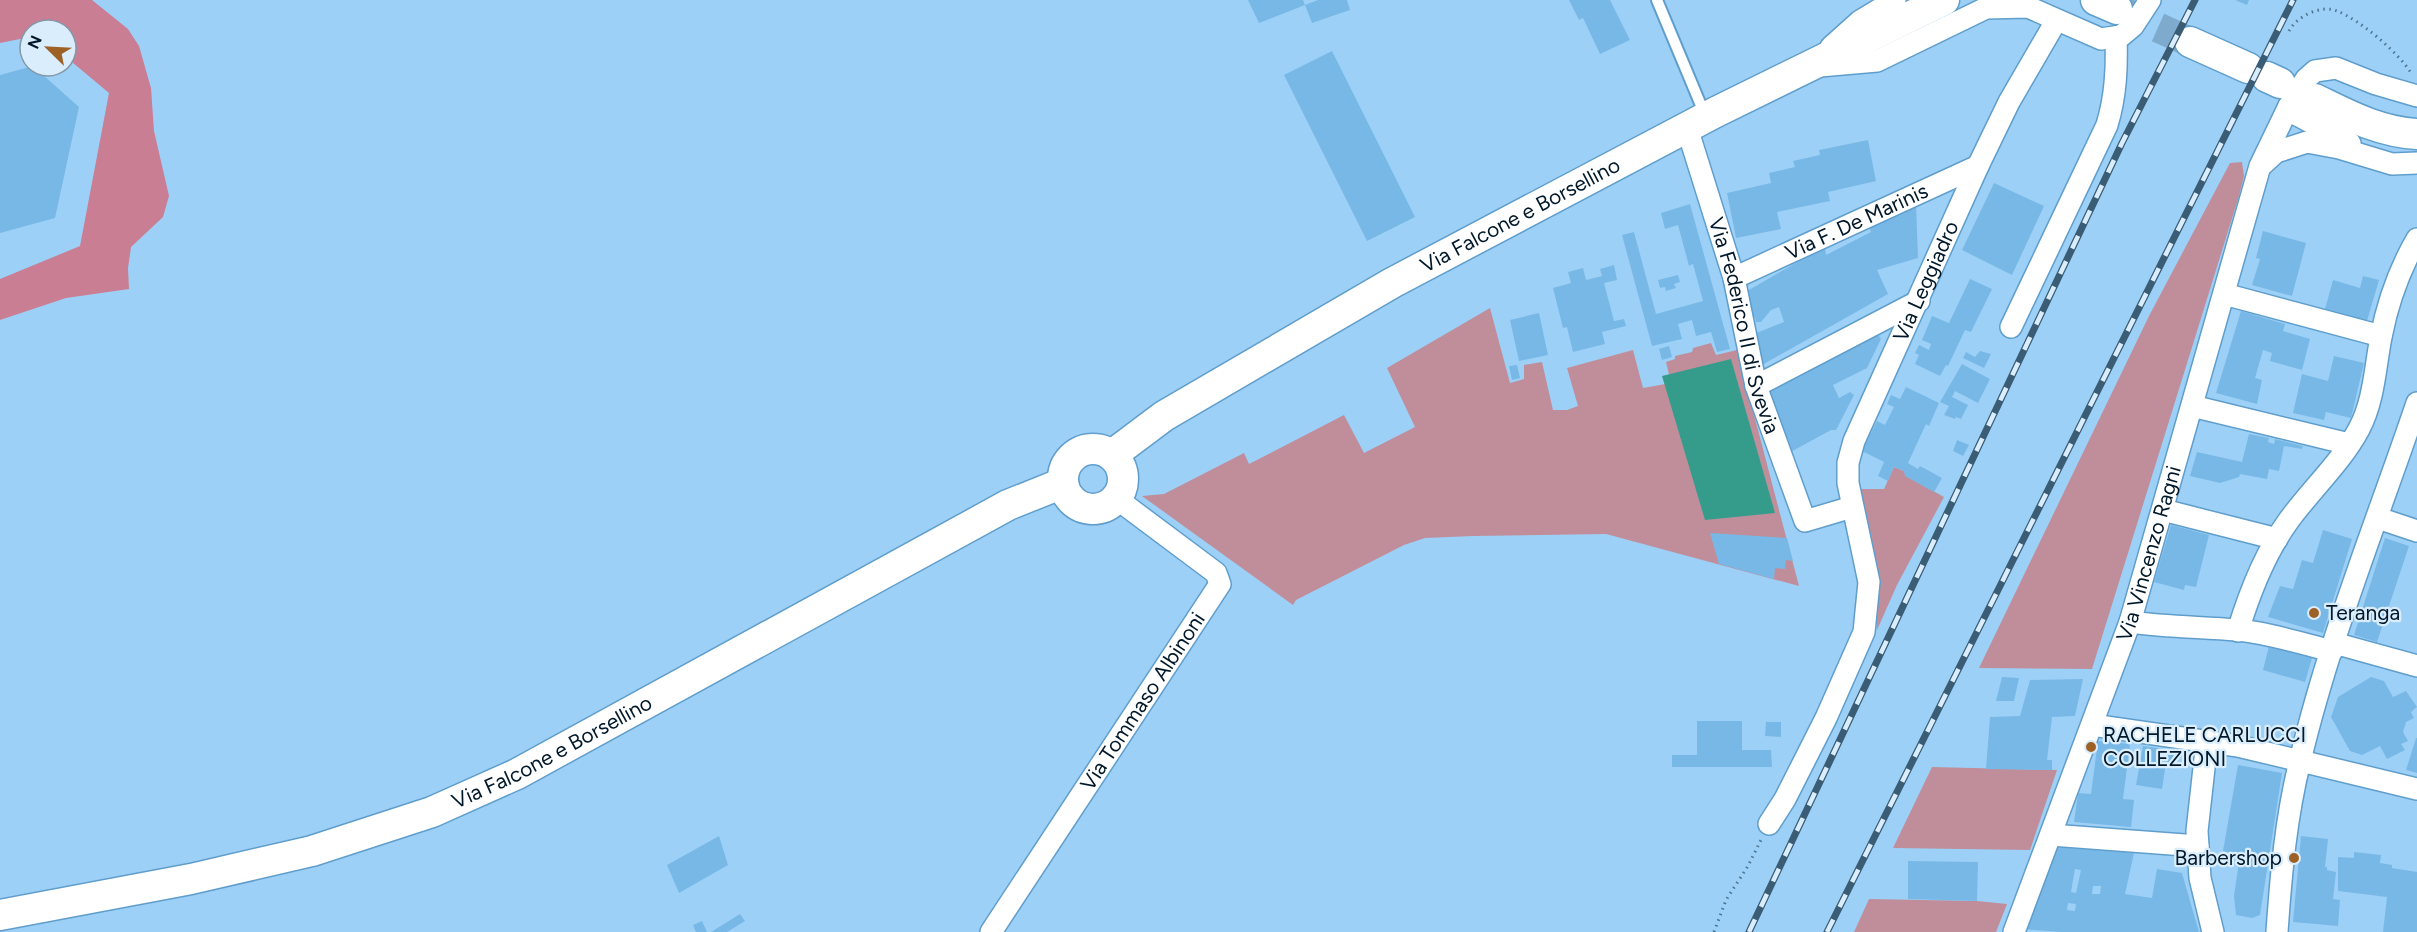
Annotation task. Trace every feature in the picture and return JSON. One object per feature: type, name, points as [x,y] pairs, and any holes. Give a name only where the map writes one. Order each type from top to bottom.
[{"type":"main road","name":"Via Falcone e Borsellino","points":[[1112,455],[1164,416],[1392,283],[1696,123],[1944,0]]},
{"type":"main road","points":[[2190,42],[2280,87],[2366,123],[2396,133],[2417,134]]},
{"type":"main road","points":[[1094,449],[1103,450],[1112,455],[1119,462],[1124,481],[1117,499],[1100,509],[1080,507],[1066,493],[1063,483],[1064,472],[1074,455],[1094,449]]},
{"type":"main road","name":"Via Falcone e Borsellino","points":[[0,915],[191,879],[312,851],[432,812],[517,774],[1008,505],[1063,483]]},
{"type":"street","points":[[1811,66],[1860,21],[1895,0]]},
{"type":"street","points":[[1811,66],[1877,61],[1986,8],[2028,7],[2101,39],[2127,9]]},
{"type":"street","points":[[2011,327],[2107,125],[2113,105],[2127,9]]},
{"type":"street","name":"Via Leggiadro","points":[[1769,824],[1785,799],[1826,718],[1864,632],[1869,582],[1848,483],[1848,463],[1854,441],[1978,166],[2009,102],[2056,21]]},
{"type":"street","name":"Via Vincenzo Ragni","points":[[2014,932],[2130,622],[2260,166],[2280,87],[2306,79],[2315,71],[2336,68],[2376,84],[2417,96]]},
{"type":"street","points":[[2280,87],[2297,114],[2392,164]]},
{"type":"street","name":"Via Federico II di Svevia","points":[[1696,123],[1734,278],[1756,386],[1805,521],[1852,507]]},
{"type":"street","points":[[2260,166],[2276,152],[2307,142],[2339,148],[2392,164],[2417,163]]},
{"type":"street","name":"Via F. De Marinis","points":[[1734,278],[1978,166]]},
{"type":"street","points":[[2238,630],[2249,593],[2277,539],[2288,521],[2359,430],[2370,403],[2381,336],[2391,294],[2406,258],[2417,239]]},
{"type":"street","points":[[2224,294],[2381,336]]},
{"type":"street","points":[[1756,386],[1919,301]]},
{"type":"street","points":[[2277,932],[2283,852],[2300,759],[2333,647],[2417,403]]},
{"type":"street","points":[[2192,406],[2349,444]]},
{"type":"street","name":"Via Tommaso Albinoni","points":[[991,932],[1220,584],[1216,573],[1117,499]]},
{"type":"street","points":[[2163,510],[2277,539]]},
{"type":"street","points":[[2378,518],[2417,531]]},
{"type":"street","points":[[2130,622],[2175,628],[2238,630],[2333,647],[2417,666]]},
{"type":"street","points":[[2092,725],[2207,741],[2300,759],[2417,789]]},
{"type":"street","points":[[2207,741],[2197,831],[2200,878],[2213,932]]},
{"type":"street","points":[[2050,835],[2198,846]]},
{"type":"lane","points":[[1656,0],[1696,123]]},
{"type":"path","points":[[2289,31],[2301,16],[2324,9],[2335,10],[2388,46],[2412,75]]},
{"type":"path","points":[[1714,932],[1726,900],[1748,866],[1769,824]]},
{"type":"shaded area","points":[[0,0],[92,0],[128,29],[139,46],[151,88],[154,131],[169,196],[163,217],[131,247],[128,268],[129,289],[66,298],[0,320],[0,279],[80,246],[109,93],[78,67],[78,18],[18,18],[18,39],[0,43]]},
{"type":"shaded area","points":[[2242,162],[2244,176],[2239,196],[2092,669],[1979,668],[2149,316],[2230,163]]},
{"type":"shaded area","points":[[1490,308],[1510,383],[1524,379],[1524,365],[1542,362],[1553,410],[1567,410],[1578,406],[1567,368],[1633,350],[1643,388],[1671,383],[1666,362],[1675,359],[1675,356],[1692,352],[1693,348],[1711,343],[1716,355],[1737,350],[1799,586],[1606,534],[1473,536],[1425,538],[1404,545],[1296,600],[1293,605],[1142,496],[1164,494],[1244,453],[1249,464],[1344,415],[1364,453],[1415,427],[1387,368]]},
{"type":"shaded area","points":[[1731,359],[1775,513],[1705,520],[1662,376]]},
{"type":"shaded area","points":[[1894,467],[1944,497],[1897,585],[1877,630],[1877,590],[1858,489],[1884,489]]},
{"type":"shaded area","points":[[1932,767],[2057,770],[2030,850],[1893,848]]},
{"type":"shaded area","points":[[1869,899],[1977,901],[2007,904],[1996,932],[1854,932]]},
{"type":"building","points":[[1248,0],[1303,0],[1305,5],[1259,23]]},
{"type":"building","points":[[1318,0],[1347,0],[1350,10],[1312,23],[1305,5]]},
{"type":"building","points":[[1569,0],[1610,0],[1630,40],[1600,54],[1583,18],[1579,20]]},
{"type":"building","points":[[2235,0],[2249,0],[2247,5]]},
{"type":"building","points":[[1332,51],[1415,217],[1367,241],[1284,75]]},
{"type":"building","points":[[18,70],[18,78],[46,78],[79,107],[55,218],[0,233],[0,75]]},
{"type":"building","points":[[1868,140],[1876,181],[1828,192],[1830,201],[1777,212],[1781,229],[1736,238],[1727,193],[1771,183],[1769,173],[1795,167],[1793,161],[1820,155],[1819,150]]},
{"type":"building","points":[[1994,183],[2044,206],[2012,275],[1962,250]]},
{"type":"building","points":[[1690,204],[1730,349],[1717,352],[1711,332],[1696,336],[1692,320],[1678,324],[1682,339],[1652,346],[1622,235],[1634,232],[1656,314],[1703,301],[1693,264],[1689,266],[1678,225],[1665,229],[1661,213]]},
{"type":"building","points":[[1916,204],[1918,258],[1877,270],[1888,294],[1760,366],[1754,334],[1784,322],[1779,307],[1771,310],[1761,322],[1756,322],[1755,317],[1748,320],[1742,294],[1825,246],[1826,255],[1871,232],[1869,227]]},
{"type":"building","points":[[2263,231],[2306,243],[2292,296],[2252,285],[2260,259],[2256,258]]},
{"type":"building","points":[[1614,265],[1617,280],[1604,283],[1614,321],[1624,319],[1626,326],[1602,332],[1605,344],[1573,352],[1567,327],[1563,328],[1553,288],[1571,283],[1568,272],[1583,268],[1586,280],[1602,276],[1600,269]]},
{"type":"building","points":[[1678,275],[1680,282],[1674,284],[1676,288],[1666,291],[1665,287],[1660,288],[1658,280]]},
{"type":"building","points":[[2363,276],[2379,280],[2367,321],[2325,309],[2333,280],[2360,288]]},
{"type":"building","points":[[1970,279],[1992,289],[1971,332],[1965,330],[1948,366],[1946,365],[1940,376],[1915,364],[1919,355],[1915,353],[1919,345],[1929,350],[1931,344],[1922,340],[1932,316],[1949,323]]},
{"type":"building","points":[[2241,311],[2285,324],[2283,331],[2310,339],[2302,370],[2270,361],[2272,353],[2263,350],[2255,378],[2262,380],[2257,404],[2216,393]]},
{"type":"building","points":[[1539,313],[1548,355],[1519,361],[1510,320]]},
{"type":"building","points":[[1877,333],[1881,339],[1867,368],[1833,385],[1839,398],[1850,392],[1854,395],[1836,430],[1831,430],[1787,454],[1764,387]]},
{"type":"building","points":[[1669,346],[1672,357],[1662,360],[1659,349]]},
{"type":"building","points":[[1980,351],[1991,354],[1984,368],[1963,358],[1966,352],[1975,357]]},
{"type":"building","points":[[2334,356],[2364,363],[2351,418],[2326,412],[2324,420],[2293,413],[2302,374],[2328,381]]},
{"type":"building","points":[[1962,364],[1990,379],[1978,403],[1955,391],[1952,397],[1968,405],[1961,419],[1956,417],[1955,419],[1944,415],[1949,406],[1940,402]]},
{"type":"building","points":[[1517,365],[1520,378],[1512,380],[1509,366]]},
{"type":"building","points":[[1906,387],[1939,403],[1929,426],[1926,424],[1908,463],[1918,469],[1920,466],[1942,478],[1934,492],[1905,476],[1904,471],[1894,467],[1888,481],[1878,476],[1884,462],[1862,451],[1877,421],[1885,425],[1894,407],[1887,404],[1891,395],[1900,399]]},
{"type":"building","points":[[2249,434],[2269,438],[2268,442],[2274,444],[2275,439],[2303,446],[2302,449],[2284,446],[2279,471],[2269,469],[2267,479],[2240,474],[2239,477],[2220,483],[2190,476],[2197,452],[2242,462]]},
{"type":"building","points":[[1957,440],[1969,445],[1963,456],[1953,451]]},
{"type":"building","points":[[2171,525],[2209,535],[2196,587],[2185,585],[2184,590],[2154,582]]},
{"type":"building","points":[[2323,530],[2352,539],[2323,633],[2268,617],[2280,586],[2293,589],[2302,560],[2313,563]]},
{"type":"building","points":[[1710,533],[1787,538],[1793,561],[1786,560],[1785,569],[1775,568],[1774,579],[1719,564]]},
{"type":"building","points":[[2385,538],[2409,546],[2377,642],[2354,635]]},
{"type":"building","points":[[2269,646],[2312,658],[2305,682],[2263,670]]},
{"type":"building","points":[[2002,677],[2019,678],[2014,701],[1996,701]]},
{"type":"building","points":[[2371,677],[2384,681],[2393,697],[2406,691],[2417,707],[2411,712],[2414,718],[2406,722],[2403,732],[2408,741],[2401,744],[2405,750],[2387,759],[2380,746],[2362,755],[2350,751],[2331,717],[2338,697]]},
{"type":"building","points":[[2083,679],[2075,716],[2052,717],[2047,760],[2052,760],[2052,770],[1986,769],[1990,717],[2020,716],[2030,680]]},
{"type":"building","points":[[1697,721],[1742,721],[1742,750],[1771,750],[1772,767],[1672,767],[1672,755],[1697,755]]},
{"type":"building","points":[[1766,722],[1781,722],[1781,737],[1765,736]]},
{"type":"building","points":[[2417,738],[2417,773],[2406,770]]},
{"type":"building","points":[[2098,741],[2130,744],[2123,799],[2134,800],[2131,827],[2074,822],[2078,793],[2091,794]]},
{"type":"building","points":[[2143,746],[2177,751],[2175,764],[2166,763],[2162,789],[2136,785]]},
{"type":"building","points":[[2238,765],[2282,773],[2260,915],[2252,918],[2236,915],[2234,896],[2240,855],[2223,851]]},
{"type":"building","points":[[719,836],[728,865],[679,893],[667,865]]},
{"type":"building","points":[[2301,836],[2328,839],[2325,867],[2327,870],[2336,872],[2333,899],[2340,900],[2338,926],[2293,922]]},
{"type":"building","points":[[2055,847],[2134,853],[2125,894],[2152,898],[2157,869],[2182,873],[2199,932],[2060,932],[2023,929]],"holes":[[[2075,869],[2081,870],[2076,893],[2071,892]],[[2093,886],[2101,886],[2100,894],[2092,894]],[[2068,903],[2076,904],[2075,911],[2067,910]]]},
{"type":"building","points":[[2354,852],[2381,855],[2380,863],[2392,865],[2392,868],[2417,872],[2417,932],[2383,932],[2387,897],[2338,891],[2338,857],[2354,858]]},
{"type":"building","points":[[1908,861],[1978,862],[1977,901],[1908,899]]},
{"type":"building","points":[[740,914],[745,921],[727,932],[711,932]]},
{"type":"building","points":[[702,921],[707,932],[696,932],[693,925]]},
{"type":"tunnel","points":[[2117,9],[2190,42]]},
{"type":"railway","points":[[1749,932],[2122,143],[2195,0]]},
{"type":"railway","points":[[1827,932],[2293,0]]},
{"type":"place","name":"Teranga","points":[[2314,613]]},
{"type":"place","name":"RACHELE CARLUCCI COLLEZIONI","points":[[2091,747]]},
{"type":"place","name":"Barbershop","points":[[2294,858]]}]
